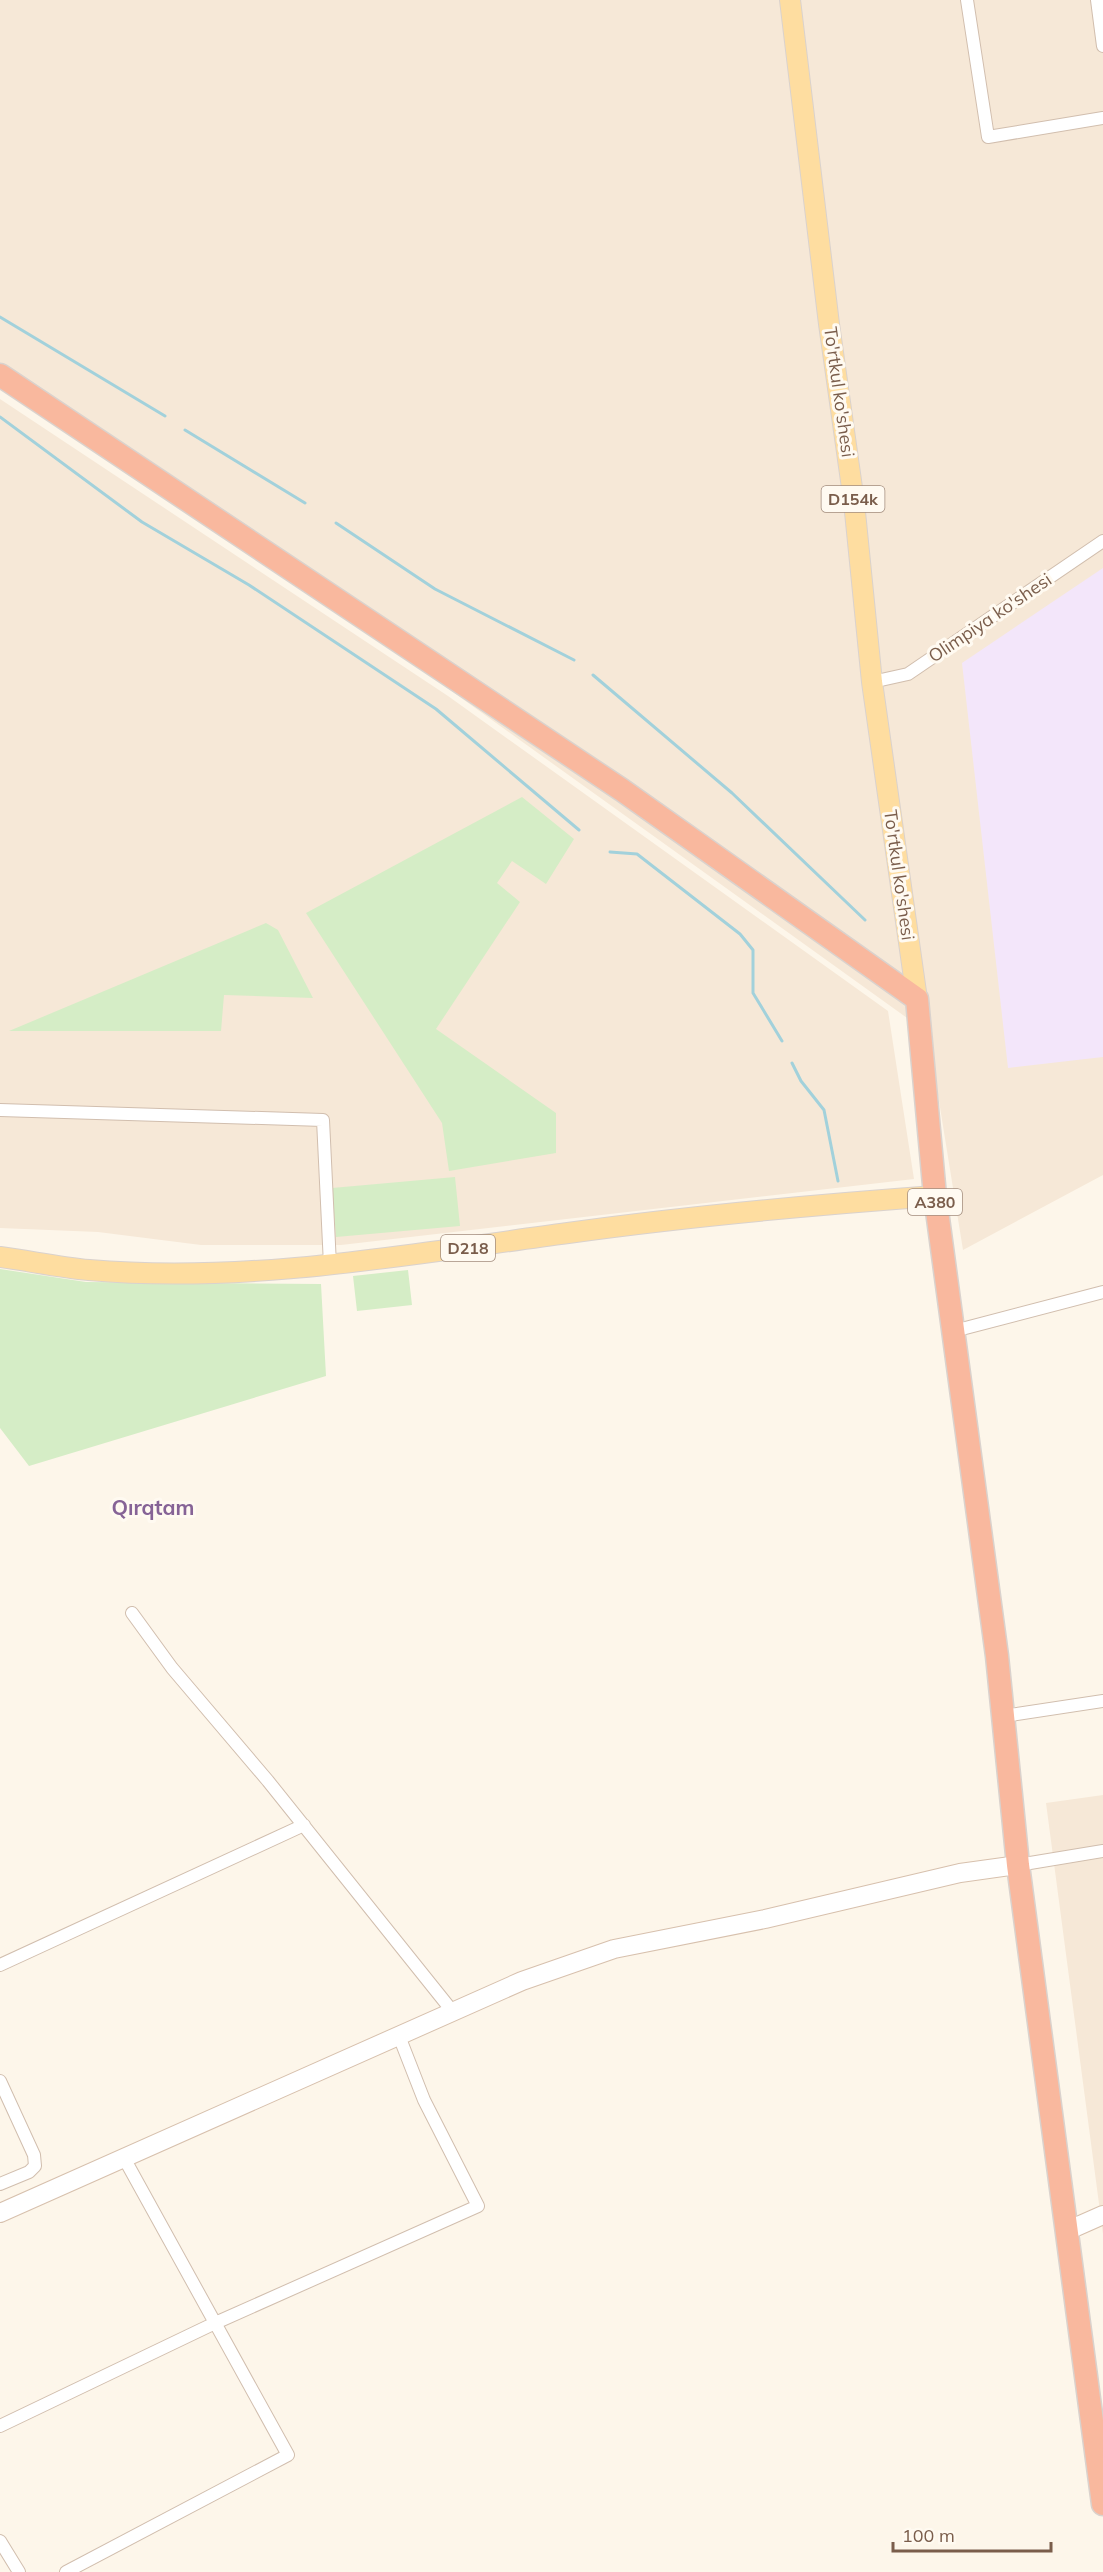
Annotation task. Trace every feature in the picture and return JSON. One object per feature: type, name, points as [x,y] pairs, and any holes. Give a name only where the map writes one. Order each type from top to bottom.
[{"type":"highway","points":[[0,375],[622,790],[917,999]]},
{"type":"highway","name":"A380","points":[[917,999],[935,1196],[1004,1716],[1018,1865],[1069,2230],[1103,2504]]},
{"type":"main road","name":"To'rtkul ko'shesi","points":[[790,0],[829,324],[854,502],[872,682],[917,999]]},
{"type":"main road","name":"D218","points":[[0,1257],[113,1270],[205,1272],[330,1265],[581,1231],[827,1204],[935,1196]]},
{"type":"street","points":[[967,0],[988,137],[1103,118]]},
{"type":"street","points":[[1097,0],[1103,46]]},
{"type":"street","name":"Olimpiya ko'shesi","points":[[872,682],[909,674],[1103,541]]},
{"type":"street","points":[[0,1110],[323,1120],[330,1265]]},
{"type":"street","points":[[954,1331],[1103,1292]]},
{"type":"street","points":[[132,1612],[172,1668],[304,1826],[453,2012]]},
{"type":"street","points":[[1004,1716],[1103,1701]]},
{"type":"street","points":[[0,1965],[304,1826]]},
{"type":"street","points":[[0,2213],[522,1981],[614,1949],[765,1919],[960,1873],[1103,1851]]},
{"type":"street","points":[[0,2426],[213,2324],[478,2206],[424,2100],[399,2036]]},
{"type":"street","points":[[0,2081],[34,2155],[35,2166],[28,2172],[0,2184]]},
{"type":"street","points":[[66,2572],[288,2455],[213,2324],[124,2158]]},
{"type":"street","points":[[1069,2230],[1103,2215]]},
{"type":"street","points":[[0,2541],[19,2572]]},
{"type":"shaded area","points":[[0,0],[1103,0],[1103,1175],[963,1250],[928,1033],[0,367]]},
{"type":"shaded area","points":[[0,399],[448,696],[888,1011],[914,1179],[341,1245],[201,1245],[98,1232],[0,1228]]},
{"type":"shaded area","points":[[1103,568],[1103,1057],[1008,1068],[962,663]]},
{"type":"shaded area","points":[[1103,1795],[1103,2234],[1046,1803]]},
{"type":"green space","points":[[522,797],[574,839],[546,884],[512,861],[497,883],[520,902],[436,1029],[556,1113],[556,1153],[449,1171],[442,1123],[306,913]]},
{"type":"green space","points":[[266,923],[278,930],[313,998],[224,995],[221,1031],[9,1031]]},
{"type":"green space","points":[[455,1177],[460,1226],[336,1237],[332,1188]]},
{"type":"green space","points":[[0,1269],[86,1282],[321,1284],[326,1376],[29,1466],[0,1428]]},
{"type":"green space","points":[[408,1270],[412,1305],[357,1311],[353,1276]]},
{"type":"waterway","points":[[0,317],[165,416]]},
{"type":"waterway","points":[[0,417],[142,522],[249,585],[436,709],[579,830]]},
{"type":"waterway","points":[[185,430],[305,503]]},
{"type":"waterway","points":[[336,523],[435,589],[574,660]]},
{"type":"waterway","points":[[593,675],[732,793],[865,920]]},
{"type":"waterway","points":[[610,852],[637,854],[740,934],[753,950],[753,993],[782,1041]]},
{"type":"waterway","points":[[792,1063],[801,1081],[824,1110],[838,1181]]},
{"type":"district","name":"Qırqtam","points":[[153,1508]]}]
